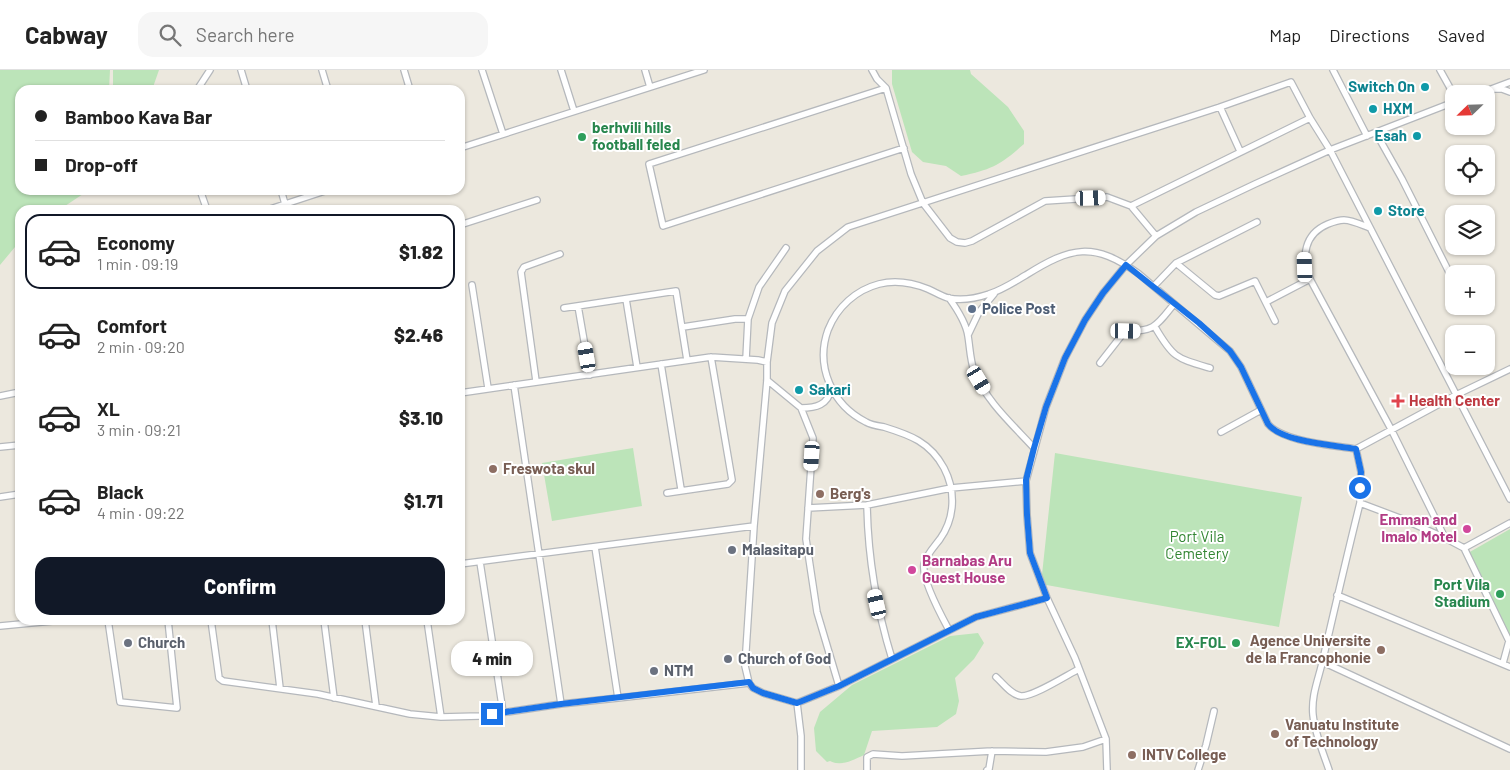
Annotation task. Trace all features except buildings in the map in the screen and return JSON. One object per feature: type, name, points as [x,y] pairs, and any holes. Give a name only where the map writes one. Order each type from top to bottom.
[{"type":"street","points":[[200,85],[210,70]]},
{"type":"street","points":[[241,70],[245,85]]},
{"type":"street","points":[[322,70],[326,85]]},
{"type":"street","points":[[404,70],[408,85]]},
{"type":"street","points":[[482,70],[503,134]]},
{"type":"street","points":[[561,70],[574,112]]},
{"type":"street","points":[[645,70],[650,87]]},
{"type":"street","points":[[465,146],[704,70]]},
{"type":"street","points":[[872,70],[877,79],[886,88],[911,174],[923,203],[950,238],[957,242],[966,243],[972,241],[1045,201],[1107,198],[1131,206],[1156,236]]},
{"type":"street","points":[[1333,70],[1367,136]]},
{"type":"street","points":[[1440,70],[1448,85]]},
{"type":"street","points":[[1047,598],[976,617],[839,686],[797,703],[763,693],[753,688],[749,682],[745,666],[767,362],[772,322],[785,291],[817,251],[848,227],[1220,107],[1291,82],[1330,150],[1510,498]]},
{"type":"street","points":[[1495,88],[1510,82]]},
{"type":"street","points":[[886,88],[649,164],[663,226],[904,148]]},
{"type":"street","points":[[1495,89],[1510,92]]},
{"type":"street","points":[[1107,770],[1106,739],[1075,658],[1047,598],[1030,553],[1026,480],[1046,407],[1065,358],[1085,320],[1103,293],[1126,265],[1156,236],[1196,212],[1330,150],[1445,106]]},
{"type":"street","points":[[1220,107],[1240,151]]},
{"type":"street","points":[[1131,206],[1310,118]]},
{"type":"street","points":[[1376,133],[1402,179],[1445,265]]},
{"type":"street","points":[[282,195],[285,204]]},
{"type":"street","points":[[282,205],[313,195]]},
{"type":"street","points":[[465,223],[537,200]]},
{"type":"street","points":[[1370,228],[1343,220],[1321,227],[1312,234],[1307,244],[1304,254],[1305,267],[1392,429],[1445,538]]},
{"type":"street","points":[[1154,286],[1176,263],[1257,222]]},
{"type":"street","points":[[746,359],[748,318],[759,287],[786,248]]},
{"type":"street","points":[[950,630],[938,609],[923,570],[926,559],[942,537],[951,517],[953,505],[948,478],[940,461],[923,443],[906,434],[867,423],[850,411],[831,389],[824,368],[824,346],[831,323],[849,299],[872,286],[897,282],[919,286],[949,298],[967,298],[996,292],[1058,257],[1077,251],[1092,251],[1126,265],[1154,286],[1230,351],[1241,367],[1271,427],[1281,434],[1356,449],[1456,395],[1510,369]]},
{"type":"street","points":[[536,382],[521,272],[524,268],[560,254]]},
{"type":"street","points":[[1176,263],[1219,296],[1255,281],[1275,321]]},
{"type":"street","points":[[1266,302],[1310,279]]},
{"type":"street","points":[[472,285],[488,388]]},
{"type":"street","points":[[564,308],[676,291],[687,360]]},
{"type":"street","points":[[968,335],[980,312],[996,292]]},
{"type":"street","points":[[949,298],[958,312],[968,335],[971,359],[979,380],[997,407],[1034,448]]},
{"type":"street","points":[[626,299],[637,367]]},
{"type":"street","points":[[1100,363],[1126,331],[1137,332],[1155,327],[1174,304]]},
{"type":"street","points":[[578,306],[590,374]]},
{"type":"street","points":[[683,327],[748,318]]},
{"type":"street","points":[[1155,327],[1174,355],[1182,360],[1210,368]]},
{"type":"street","points":[[465,392],[711,357],[767,362]]},
{"type":"street","points":[[667,492],[728,484],[732,480],[711,357]]},
{"type":"street","points":[[661,364],[682,489]]},
{"type":"street","points":[[766,380],[801,408],[813,438],[806,540],[816,612],[839,686]]},
{"type":"street","points":[[514,385],[561,704]]},
{"type":"street","points":[[801,408],[816,407],[822,404],[830,397],[831,389]]},
{"type":"street","points":[[0,396],[15,393]]},
{"type":"street","points":[[1221,432],[1262,410]]},
{"type":"street","points":[[0,447],[15,445]]},
{"type":"street","points":[[1328,770],[1313,715],[1315,688],[1360,503],[1361,472],[1356,449]]},
{"type":"street","points":[[808,508],[867,505],[950,488],[1026,480]]},
{"type":"street","points":[[0,497],[15,495]]},
{"type":"street","points":[[1360,503],[1405,520],[1464,548],[1509,640],[1503,663]]},
{"type":"street","points":[[867,505],[868,544],[874,590],[883,632],[892,659]]},
{"type":"street","points":[[1464,548],[1510,523]]},
{"type":"street","points":[[465,564],[754,526]]},
{"type":"street","points":[[595,546],[618,698]]},
{"type":"street","points":[[480,562],[503,712]]},
{"type":"street","points":[[1337,595],[1510,666]]},
{"type":"street","points":[[0,626],[15,625]]},
{"type":"street","points":[[109,625],[120,702],[178,708],[169,625]]},
{"type":"street","points":[[212,625],[221,680],[318,694],[415,715],[440,718],[480,716],[561,704],[749,682]]},
{"type":"street","points":[[273,625],[280,688]]},
{"type":"street","points":[[325,625],[334,698]]},
{"type":"street","points":[[366,625],[376,706]]},
{"type":"street","points":[[427,625],[440,718]]},
{"type":"street","points":[[1322,662],[1510,749]]},
{"type":"street","points":[[996,677],[1014,694],[1022,696],[1039,690],[1079,669]]},
{"type":"street","points":[[797,703],[801,736],[801,770]]},
{"type":"street","points":[[1198,770],[1214,711]]},
{"type":"street","points":[[867,770],[868,757],[873,754],[902,756],[992,751],[1046,752],[1083,747],[1106,739]]},
{"type":"street","points":[[987,770],[989,769],[992,751]]},
{"type":"green space","points":[[0,70],[110,70],[109,85],[15,85],[15,195],[82,195],[66,205],[15,205],[15,247],[0,265]]},
{"type":"green space","points":[[113,70],[159,70],[154,85],[113,85]]},
{"type":"green space","points":[[892,70],[970,70],[971,74],[1008,107],[1024,131],[1024,144],[996,165],[961,176],[946,166],[923,162],[912,152],[892,84]]},
{"type":"green space","points":[[633,448],[642,506],[552,521],[542,463]]},
{"type":"green space","name":"Port Vila Cemetery","points":[[1055,453],[1302,497],[1279,627],[1041,584]]},
{"type":"green space","name":"Port Vila Stadium","points":[[1510,529],[1510,636],[1468,553]]},
{"type":"green space","points":[[978,633],[984,643],[974,659],[955,678],[959,701],[956,714],[937,727],[872,731],[864,755],[847,762],[827,762],[816,751],[814,728],[820,712],[852,685],[950,636]]},
{"type":"place","name":"Switch On","points":[[1425,87]]},
{"type":"place","name":"HXM","points":[[1373,109]]},
{"type":"place","name":"Esah","points":[[1417,136]]},
{"type":"place","name":"berhvili hills football feled","points":[[582,137]]},
{"type":"place","name":"Store","points":[[1378,211]]},
{"type":"place","name":"Police Post","points":[[972,309]]},
{"type":"place","name":"Sakari","points":[[799,390]]},
{"type":"place","name":"Health Center","points":[[1398,401]]},
{"type":"place","name":"Freswota skul","points":[[493,469]]},
{"type":"place","name":"Berg's","points":[[820,494]]},
{"type":"place","name":"Emman and Imalo Motel","points":[[1467,529]]},
{"type":"place","name":"Malasitapu","points":[[732,550]]},
{"type":"place","name":"Barnabas Aru Guest House","points":[[912,570]]},
{"type":"place","name":"Port Vila Stadium","points":[[1500,594]]},
{"type":"place","name":"Church","points":[[128,643]]},
{"type":"place","name":"EX-FOL","points":[[1236,643]]},
{"type":"place","name":"Agence Universite de la Francophonie","points":[[1381,650]]},
{"type":"place","name":"Church of God","points":[[728,659]]},
{"type":"place","name":"NTM","points":[[654,671]]},
{"type":"place","name":"Vanuatu Institute of Technology","points":[[1275,734]]},
{"type":"place","name":"INTV College","points":[[1132,755]]},
{"type":"route","points":[[492,714],[749,682],[753,688],[763,693],[797,703],[839,686],[976,617],[1047,598],[1030,553],[1026,480],[1046,407],[1065,358],[1085,320],[1103,293],[1126,265],[1226,346],[1238,361],[1268,424],[1275,431],[1289,436],[1356,449],[1361,472],[1360,488]]}]
